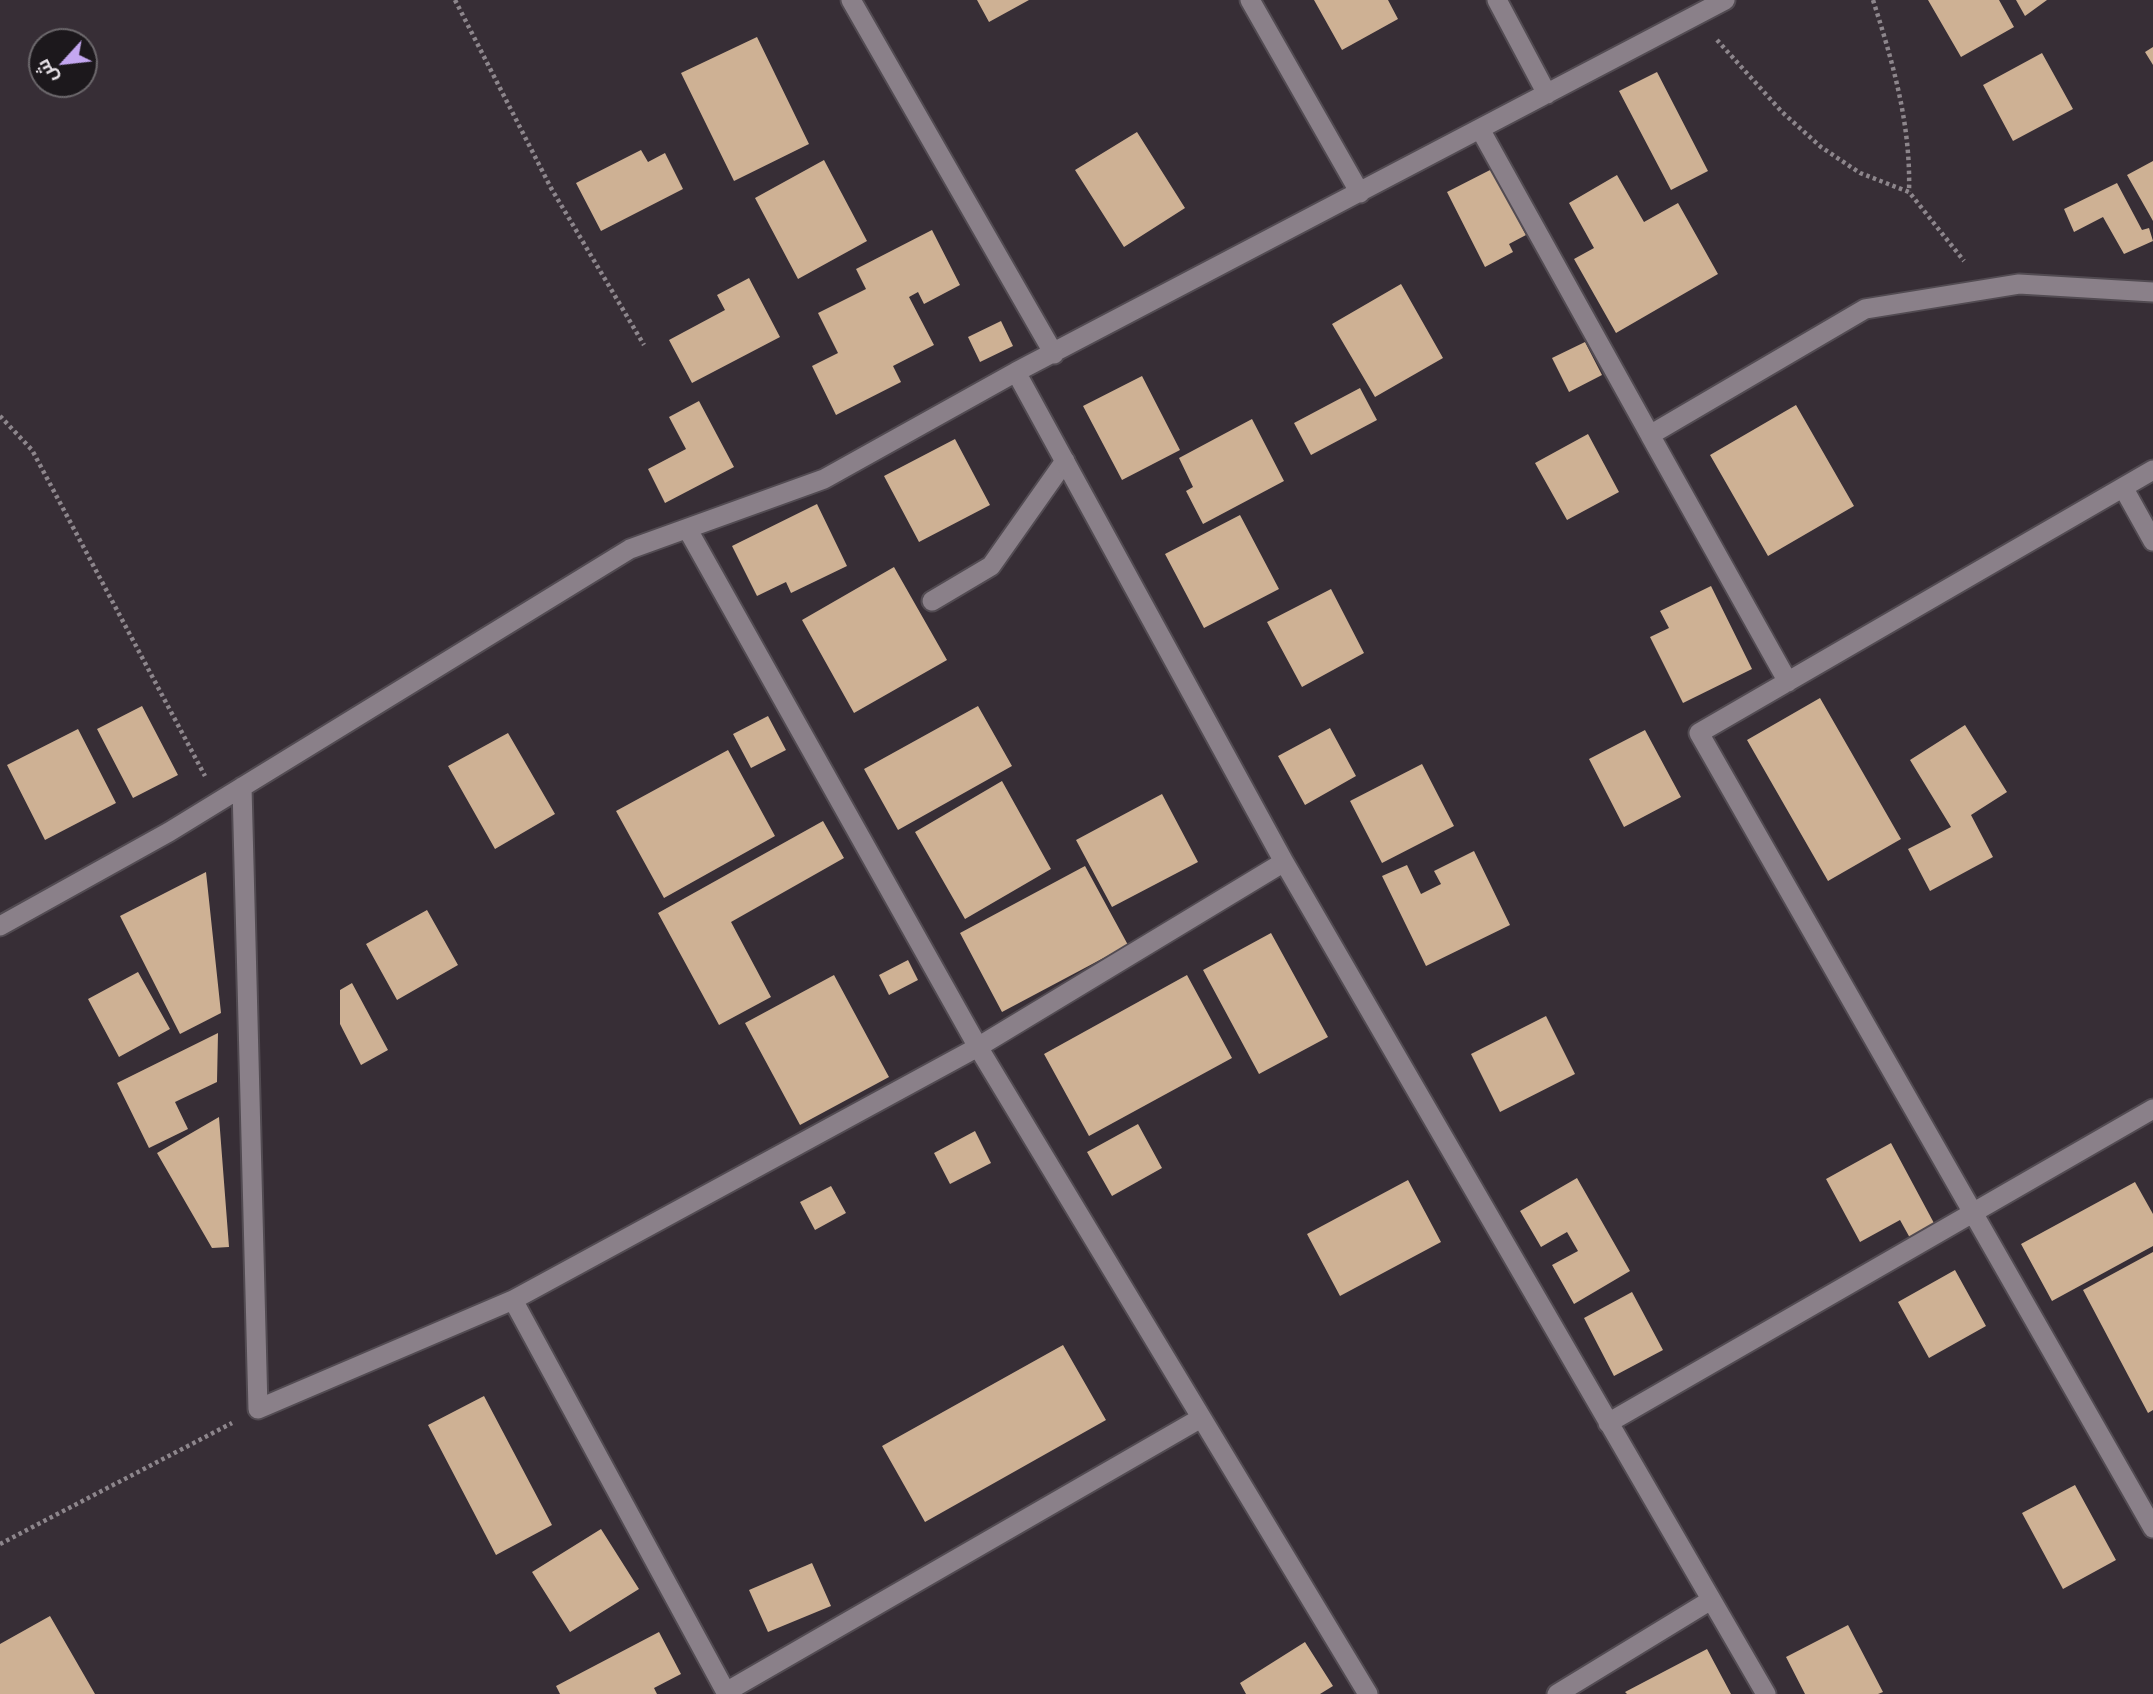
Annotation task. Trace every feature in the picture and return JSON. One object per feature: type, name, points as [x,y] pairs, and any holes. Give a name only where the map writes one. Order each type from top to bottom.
[{"type":"street","points":[[851,0],[1054,354]]},
{"type":"street","points":[[1250,0],[1360,193]]},
{"type":"street","points":[[1497,0],[1547,94]]},
{"type":"street","points":[[0,926],[169,832],[630,549],[824,479],[1017,372],[1547,94],[1691,8],[1725,0]]},
{"type":"street","points":[[1480,129],[1788,682]]},
{"type":"street","points":[[1650,435],[1865,309],[2019,284],[2153,292]]},
{"type":"street","points":[[1017,372],[1283,862],[1766,1694]]},
{"type":"street","points":[[932,601],[990,566],[1065,461]]},
{"type":"street","points":[[2153,470],[1699,733],[2153,1528]]},
{"type":"street","points":[[2124,489],[2153,541]]},
{"type":"street","points":[[688,530],[978,1047],[1368,1694]]},
{"type":"street","points":[[242,787],[258,1409],[513,1300],[978,1047],[1283,862]]},
{"type":"street","points":[[1608,1423],[2153,1109]]},
{"type":"street","points":[[513,1300],[727,1693],[1202,1418]]},
{"type":"street","points":[[1557,1694],[1711,1600]]},
{"type":"path","points":[[455,0],[551,188],[644,345]]},
{"type":"path","points":[[1873,0],[1891,58],[1905,119],[1910,162],[1909,192]]},
{"type":"path","points":[[1691,8],[1783,112],[1821,147],[1860,173],[1909,192],[1987,289]]},
{"type":"path","points":[[0,416],[32,450],[218,802]]},
{"type":"path","points":[[0,1544],[258,1409]]},
{"type":"building","points":[[977,0],[1029,0],[989,22]]},
{"type":"building","points":[[1314,0],[1388,0],[1398,19],[1342,50]]},
{"type":"building","points":[[1928,0],[1999,0],[2014,27],[1961,57]]},
{"type":"building","points":[[2016,0],[2047,0],[2025,16]]},
{"type":"building","points":[[757,37],[809,144],[734,181],[681,73]]},
{"type":"building","points":[[2153,47],[2153,65],[2145,52]]},
{"type":"building","points":[[2042,53],[2073,109],[2013,141],[1983,85]]},
{"type":"building","points":[[1657,72],[1708,171],[1671,190],[1619,91]]},
{"type":"building","points":[[1137,132],[1185,208],[1124,247],[1075,170]]},
{"type":"building","points":[[641,150],[648,162],[665,153],[683,189],[601,231],[576,183]]},
{"type":"building","points":[[824,160],[867,241],[798,279],[755,198]]},
{"type":"building","points":[[2153,161],[2153,221],[2127,175]]},
{"type":"building","points":[[1492,169],[1526,235],[1509,244],[1513,252],[1485,267],[1447,192]]},
{"type":"building","points":[[1617,175],[1644,222],[1678,203],[1718,274],[1616,333],[1574,259],[1594,248],[1569,203]]},
{"type":"building","points":[[2117,183],[2142,230],[2149,228],[2153,241],[2124,254],[2103,217],[2074,232],[2064,209]]},
{"type":"building","points":[[932,230],[960,285],[924,304],[918,292],[909,297],[934,345],[893,366],[901,382],[836,415],[812,366],[838,353],[818,313],[866,289],[856,269]]},
{"type":"building","points":[[749,278],[780,337],[692,383],[669,340],[725,310],[717,295]]},
{"type":"building","points":[[1401,284],[1443,358],[1375,397],[1332,324]]},
{"type":"building","points":[[1001,321],[1013,346],[980,362],[968,337]]},
{"type":"building","points":[[1585,342],[1602,375],[1569,392],[1552,358]]},
{"type":"building","points":[[1142,376],[1180,450],[1122,480],[1083,406]]},
{"type":"building","points":[[1360,388],[1377,420],[1311,455],[1294,423]]},
{"type":"building","points":[[699,401],[734,467],[665,503],[648,469],[686,449],[669,417]]},
{"type":"building","points":[[1796,405],[1854,506],[1768,556],[1710,455]]},
{"type":"building","points":[[1252,419],[1284,481],[1203,524],[1186,491],[1193,487],[1179,458]]},
{"type":"building","points":[[1588,434],[1619,492],[1567,520],[1535,463]]},
{"type":"building","points":[[955,439],[990,505],[919,542],[884,476]]},
{"type":"building","points":[[817,504],[847,566],[791,593],[786,582],[757,596],[732,546]]},
{"type":"building","points":[[1240,515],[1279,589],[1204,628],[1165,554]]},
{"type":"building","points":[[894,567],[947,660],[854,713],[802,620]]},
{"type":"building","points":[[1711,586],[1752,669],[1683,703],[1650,637],[1669,628],[1660,611]]},
{"type":"building","points":[[1331,589],[1364,653],[1302,687],[1267,622]]},
{"type":"building","points":[[1820,698],[1901,839],[1828,881],[1747,740]]},
{"type":"building","points":[[142,706],[178,775],[133,798],[97,729]]},
{"type":"building","points":[[978,706],[1012,766],[898,830],[864,769]]},
{"type":"building","points":[[768,716],[786,750],[751,768],[733,734]]},
{"type":"building","points":[[1965,725],[2007,792],[1971,815],[1993,857],[1930,891],[1908,849],[1951,827],[1910,760]]},
{"type":"building","points":[[1330,728],[1356,776],[1305,805],[1278,756]]},
{"type":"building","points":[[78,729],[116,803],[45,840],[7,765]]},
{"type":"building","points":[[1645,730],[1681,797],[1624,827],[1589,759]]},
{"type":"building","points":[[508,733],[555,814],[495,849],[448,766]]},
{"type":"building","points":[[728,750],[775,836],[664,898],[616,811]]},
{"type":"building","points":[[1422,764],[1454,826],[1382,863],[1350,801]]},
{"type":"building","points":[[1002,781],[1051,869],[965,919],[915,832]]},
{"type":"building","points":[[1162,794],[1198,862],[1112,907],[1076,840]]},
{"type":"building","points":[[823,821],[844,858],[731,922],[771,997],[719,1025],[658,913]]},
{"type":"building","points":[[1474,851],[1510,925],[1426,966],[1382,876],[1407,865],[1421,894],[1441,884],[1434,871]]},
{"type":"building","points":[[1085,866],[1128,945],[1002,1012],[960,933]]},
{"type":"building","points":[[206,872],[221,1013],[180,1034],[120,916]]},
{"type":"building","points":[[427,910],[458,965],[397,1000],[366,944]]},
{"type":"building","points":[[1271,933],[1328,1037],[1259,1074],[1203,970]]},
{"type":"building","points":[[908,960],[918,980],[889,995],[879,975]]},
{"type":"building","points":[[138,972],[170,1029],[119,1057],[88,999]]},
{"type":"building","points":[[834,975],[889,1077],[800,1125],[745,1023]]},
{"type":"building","points":[[1187,975],[1232,1058],[1089,1136],[1044,1054]]},
{"type":"building","points":[[352,983],[388,1050],[361,1065],[340,1024],[340,990]]},
{"type":"building","points":[[1546,1016],[1575,1074],[1500,1112],[1471,1054]]},
{"type":"building","points":[[218,1033],[217,1082],[175,1102],[188,1129],[149,1148],[117,1083]]},
{"type":"building","points":[[219,1117],[229,1247],[212,1248],[157,1153]]},
{"type":"building","points":[[1138,1124],[1162,1168],[1112,1196],[1087,1152]]},
{"type":"building","points":[[975,1131],[991,1163],[950,1184],[934,1153]]},
{"type":"building","points":[[1891,1143],[1935,1225],[1910,1238],[1900,1220],[1860,1242],[1826,1179]]},
{"type":"building","points":[[1577,1178],[1630,1271],[1574,1304],[1552,1265],[1578,1251],[1567,1232],[1541,1247],[1520,1211]]},
{"type":"building","points":[[1408,1180],[1441,1242],[1340,1296],[1307,1234]]},
{"type":"building","points":[[2135,1182],[2153,1214],[2153,1246],[2052,1301],[2021,1244]]},
{"type":"building","points":[[831,1186],[846,1213],[815,1230],[800,1202]]},
{"type":"building","points":[[2153,1252],[2153,1410],[2148,1413],[2083,1290]]},
{"type":"building","points":[[1955,1270],[1986,1326],[1929,1358],[1898,1302]]},
{"type":"building","points":[[1632,1292],[1663,1350],[1614,1376],[1584,1318]]},
{"type":"building","points":[[1063,1345],[1106,1420],[925,1522],[882,1446]]},
{"type":"building","points":[[484,1396],[552,1525],[496,1555],[428,1425]]},
{"type":"building","points":[[2075,1485],[2116,1560],[2063,1589],[2022,1513]]},
{"type":"building","points":[[601,1529],[639,1589],[570,1632],[532,1572]]},
{"type":"building","points":[[812,1563],[831,1606],[768,1632],[749,1590]]},
{"type":"building","points":[[50,1616],[95,1694],[0,1694],[0,1644]]},
{"type":"building","points":[[1848,1625],[1883,1692],[1805,1694],[1786,1657]]},
{"type":"building","points":[[659,1632],[681,1674],[654,1688],[657,1694],[560,1694],[556,1686]]},
{"type":"building","points":[[1305,1642],[1333,1686],[1320,1694],[1246,1694],[1240,1683]]},
{"type":"building","points":[[1707,1649],[1731,1694],[1625,1692]]}]
